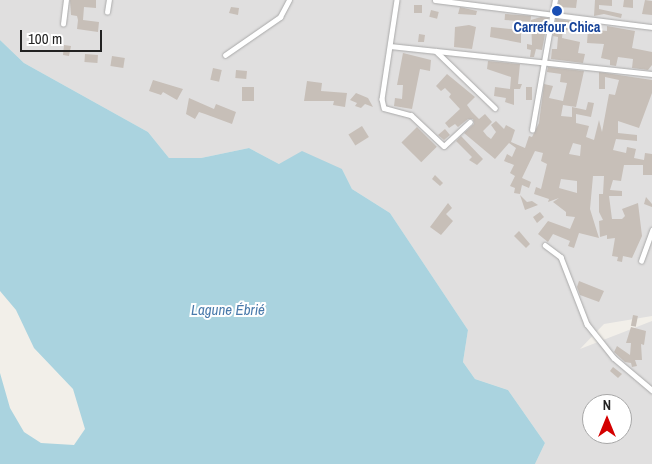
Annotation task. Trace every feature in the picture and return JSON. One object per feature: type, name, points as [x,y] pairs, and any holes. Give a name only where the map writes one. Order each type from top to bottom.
[{"type":"street","points":[[63,24],[66,0]]},
{"type":"street","points":[[107,12],[109,0]]},
{"type":"street","points":[[225,55],[280,17],[289,0]]},
{"type":"street","points":[[397,0],[382,98],[384,108],[411,115],[444,146],[470,122]]},
{"type":"street","points":[[435,0],[552,13],[652,27]]},
{"type":"street","points":[[532,130],[555,0]]},
{"type":"street","points":[[390,46],[652,74]]},
{"type":"street","points":[[436,50],[495,108]]},
{"type":"street","points":[[642,261],[652,230]]},
{"type":"street","points":[[545,245],[562,257],[587,324],[614,358],[652,390]]},
{"type":"shaded area","points":[[0,0],[652,0],[652,316],[604,324],[580,349],[652,321],[652,464],[535,464],[545,443],[508,390],[475,379],[463,362],[468,330],[390,213],[352,189],[342,169],[279,164],[249,148],[201,158],[169,158],[148,132],[24,63],[0,40]]},
{"type":"water","name":"Lagune Ébrié","points":[[0,40],[24,63],[148,132],[169,158],[201,158],[249,148],[279,164],[302,151],[342,169],[352,189],[390,213],[468,330],[463,362],[475,379],[508,390],[545,443],[535,464],[0,464],[0,373],[10,408],[24,432],[41,443],[74,445],[85,429],[73,389],[34,348],[16,310],[0,291]]},
{"type":"building","points":[[70,0],[96,0],[96,8],[84,7],[83,20],[99,22],[98,32],[77,29],[78,20],[77,16],[71,15]]},
{"type":"building","points":[[559,0],[577,0],[576,8],[558,7]]},
{"type":"building","points":[[595,0],[612,0],[612,6],[599,5],[599,9],[622,14],[621,18],[604,14],[594,16]]},
{"type":"building","points":[[624,0],[633,0],[633,8],[623,7]]},
{"type":"building","points":[[645,0],[652,1],[652,15],[642,14]]},
{"type":"building","points":[[414,5],[422,5],[422,13],[414,13]]},
{"type":"building","points":[[231,7],[239,8],[238,15],[229,13]]},
{"type":"building","points":[[460,7],[477,11],[476,15],[458,14]]},
{"type":"building","points":[[431,10],[439,12],[437,19],[429,17]]},
{"type":"building","points":[[505,14],[531,16],[531,22],[505,20]]},
{"type":"building","points":[[541,17],[548,18],[542,50],[536,49],[534,57],[530,57],[531,50],[527,49],[527,44],[532,45],[531,20]]},
{"type":"building","points":[[556,19],[583,23],[582,31],[563,30],[562,38],[580,42],[578,53],[585,54],[583,63],[551,59],[552,49],[557,49],[558,37],[553,36]]},
{"type":"building","points":[[469,25],[476,27],[472,49],[454,47],[455,27]]},
{"type":"building","points":[[607,26],[635,31],[632,48],[652,52],[652,65],[648,70],[632,68],[633,59],[618,57],[616,66],[610,65],[610,60],[601,58],[604,44],[587,43],[588,29],[607,31]]},
{"type":"building","points":[[491,27],[521,30],[521,43],[490,37]]},
{"type":"building","points":[[419,34],[425,35],[424,42],[418,42]]},
{"type":"building","points":[[64,45],[71,46],[69,56],[63,55]]},
{"type":"building","points":[[403,53],[431,60],[430,71],[420,69],[412,109],[394,106],[395,98],[402,99],[403,85],[397,85]]},
{"type":"building","points":[[85,54],[98,55],[97,63],[84,62]]},
{"type":"building","points":[[112,56],[125,58],[123,68],[110,66]]},
{"type":"building","points":[[488,61],[520,64],[518,84],[522,84],[520,89],[514,89],[514,105],[505,102],[506,98],[494,96],[495,87],[510,89],[511,77],[487,69]]},
{"type":"building","points":[[548,67],[584,71],[576,107],[563,105],[561,116],[572,117],[572,107],[586,110],[588,102],[594,103],[591,117],[576,114],[576,123],[589,126],[586,137],[594,140],[599,120],[602,132],[609,94],[615,95],[619,80],[605,77],[605,89],[599,89],[599,72],[652,80],[652,93],[639,128],[618,121],[618,133],[637,135],[637,141],[616,139],[613,150],[626,153],[627,147],[636,149],[634,158],[644,160],[645,153],[652,154],[652,175],[643,175],[643,165],[624,165],[621,181],[613,180],[610,190],[622,191],[622,196],[609,196],[612,219],[622,219],[625,216],[622,209],[638,203],[642,236],[632,258],[623,256],[622,262],[617,261],[618,257],[612,256],[615,238],[607,239],[607,235],[600,237],[599,221],[603,220],[599,212],[599,194],[603,194],[604,176],[593,176],[590,209],[599,238],[579,233],[574,248],[568,246],[570,241],[553,234],[548,242],[538,234],[548,221],[570,229],[575,217],[566,216],[566,212],[553,202],[559,198],[548,202],[549,199],[534,194],[536,187],[541,189],[547,164],[541,161],[543,153],[535,151],[522,178],[531,182],[529,188],[522,185],[520,194],[514,193],[515,188],[510,186],[515,176],[510,173],[514,165],[504,161],[507,154],[512,157],[516,148],[509,143],[495,159],[464,133],[474,124],[473,119],[468,119],[458,127],[455,124],[449,128],[445,123],[460,109],[449,97],[451,94],[445,88],[441,91],[436,86],[447,74],[475,97],[467,105],[472,112],[479,119],[485,114],[492,122],[483,131],[487,136],[491,139],[496,132],[491,125],[496,121],[504,129],[506,125],[515,130],[511,142],[525,148],[529,136],[532,137],[539,123],[544,84],[553,86],[549,98],[563,101],[567,83],[560,82],[561,74],[547,72]],"holes":[[[573,143],[581,145],[580,156],[569,154]],[[561,179],[577,181],[577,193],[559,188]]]},
{"type":"building","points":[[213,68],[222,70],[219,82],[210,80]]},
{"type":"building","points":[[236,70],[247,71],[246,79],[235,78]]},
{"type":"building","points":[[153,80],[183,89],[177,100],[163,92],[161,95],[149,91]]},
{"type":"building","points":[[307,81],[322,83],[321,91],[347,93],[345,107],[333,105],[334,101],[304,101]]},
{"type":"building","points":[[242,87],[254,87],[254,101],[242,101]]},
{"type":"building","points":[[526,87],[532,87],[532,100],[526,100]]},
{"type":"building","points":[[356,93],[368,98],[373,107],[365,104],[361,108],[355,106],[357,103],[350,100]]},
{"type":"building","points":[[189,98],[214,109],[216,104],[236,112],[232,124],[199,112],[195,119],[186,114]]},
{"type":"building","points":[[362,126],[369,137],[355,146],[348,134]]},
{"type":"building","points":[[417,127],[437,147],[421,162],[401,143]]},
{"type":"building","points":[[445,129],[450,135],[444,140],[438,135]]},
{"type":"building","points":[[461,136],[483,159],[477,165],[469,160],[472,157],[456,141]]},
{"type":"building","points":[[435,175],[443,183],[440,186],[432,179]]},
{"type":"building","points":[[520,195],[527,202],[532,201],[538,205],[525,210]]},
{"type":"building","points":[[646,197],[652,204],[652,207],[644,204]]},
{"type":"building","points":[[448,203],[452,208],[446,214],[453,221],[441,235],[430,227]]},
{"type":"building","points":[[540,212],[544,217],[537,223],[533,217]]},
{"type":"building","points":[[519,231],[530,244],[526,248],[514,236]]},
{"type":"building","points":[[579,281],[604,291],[599,302],[580,295],[577,287]]},
{"type":"building","points":[[633,315],[638,316],[636,327],[631,326]]},
{"type":"building","points":[[631,327],[646,331],[644,345],[641,344],[642,360],[635,360],[637,366],[632,367],[631,363],[625,362],[614,352],[617,346],[630,355],[631,343],[626,343]]},
{"type":"building","points":[[613,367],[622,374],[618,378],[610,371]]},
{"type":"place","name":"Carrefour Chica","points":[[557,11]]}]
